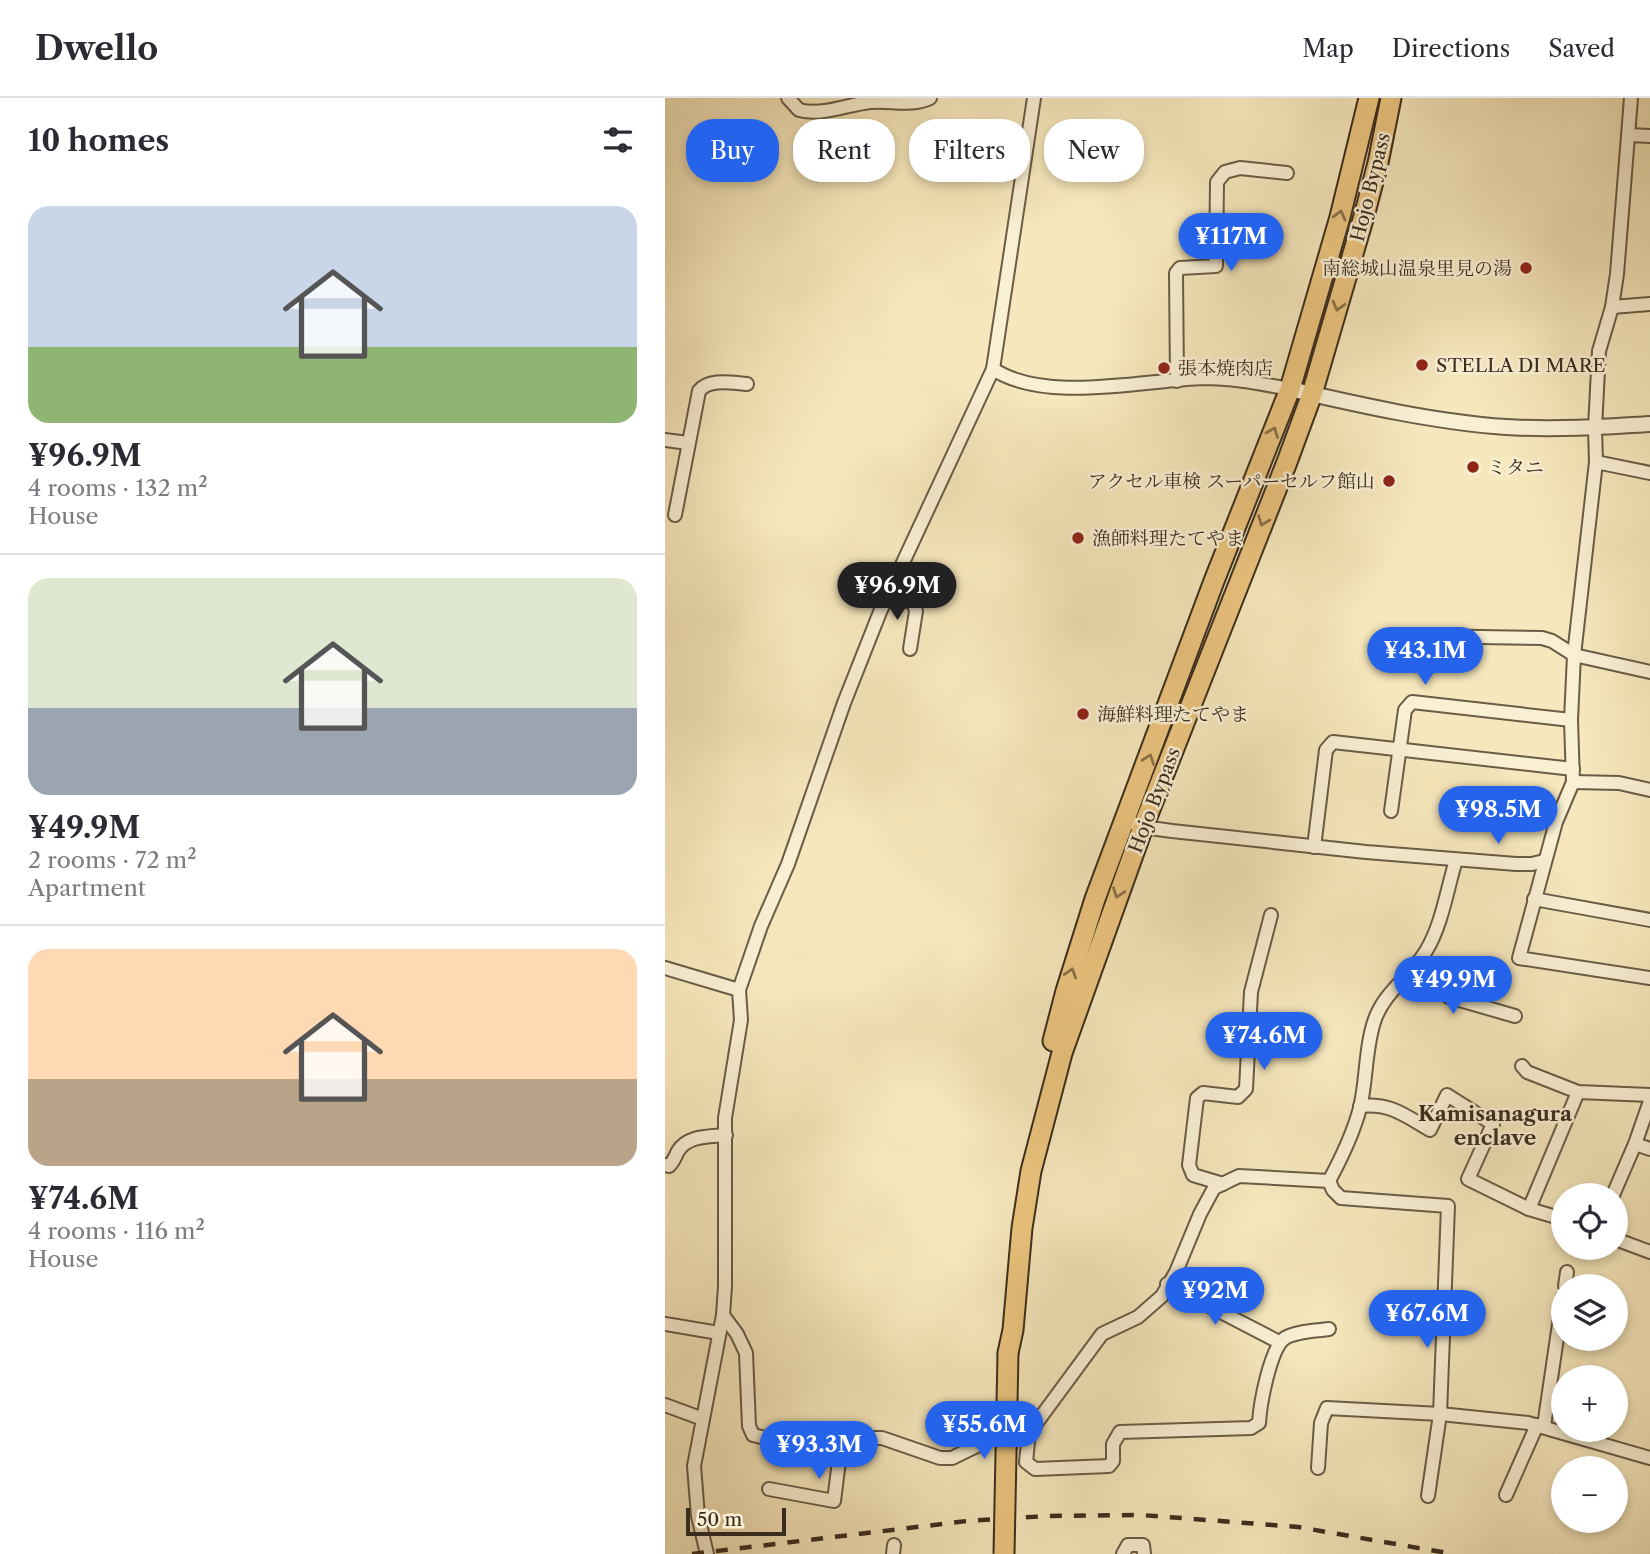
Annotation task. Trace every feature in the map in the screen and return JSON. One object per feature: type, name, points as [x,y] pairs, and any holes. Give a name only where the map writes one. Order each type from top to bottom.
[{"type":"highway","name":"Hojo Bypass","points":[[1134,823],[1214,581],[1290,388],[1340,217],[1369,98]]},
{"type":"highway","name":"Hojo Bypass","points":[[1004,1554],[1008,1353],[1006,1329],[1012,1253],[1022,1175],[1066,991],[1095,899],[1134,823],[1287,462],[1311,394],[1364,216],[1391,98]]},
{"type":"street","points":[[788,98],[816,113],[868,102],[915,103],[930,98]]},
{"type":"street","points":[[1631,98],[1617,274],[1612,307],[1599,351],[1596,462],[1574,655],[1571,720],[1573,775],[1544,861],[1519,958],[1650,978]]},
{"type":"street","points":[[707,1554],[698,1516],[694,1466],[723,1315],[726,1118],[741,1020],[740,990],[761,926],[788,864],[844,704],[890,592],[993,369],[1028,100]]},
{"type":"street","points":[[1629,135],[1650,136]]},
{"type":"street","points":[[1177,381],[1176,273],[1180,268],[1216,266],[1217,182],[1225,172],[1240,168],[1287,173]]},
{"type":"street","points":[[1612,307],[1650,304]]},
{"type":"street","points":[[993,369],[1007,379],[1059,386],[1094,387],[1206,378],[1254,382],[1466,423],[1531,428],[1595,428],[1650,424]]},
{"type":"street","points":[[675,515],[699,391],[704,384],[747,384]]},
{"type":"street","points":[[665,440],[688,443]]},
{"type":"street","points":[[1596,462],[1650,473]]},
{"type":"street","points":[[890,592],[914,604],[916,611],[910,649]]},
{"type":"street","points":[[1418,636],[1542,638],[1574,655],[1650,672]]},
{"type":"street","points":[[1391,811],[1405,710],[1412,702],[1571,720]]},
{"type":"street","points":[[1314,847],[1326,750],[1333,742],[1400,748],[1650,790]]},
{"type":"street","points":[[1134,823],[1314,847],[1456,860],[1532,864],[1544,861]]},
{"type":"street","points":[[1329,1181],[1351,1139],[1360,1106],[1375,1019],[1386,997],[1412,972],[1427,950],[1456,860]]},
{"type":"street","points":[[1534,899],[1650,920]]},
{"type":"street","points":[[1223,1184],[1193,1175],[1188,1164],[1197,1098],[1203,1093],[1238,1097],[1246,1089],[1251,992],[1271,915]]},
{"type":"street","points":[[665,968],[740,990]]},
{"type":"street","points":[[1412,972],[1449,998],[1515,1016]]},
{"type":"street","points":[[1522,1066],[1527,1072],[1578,1092],[1650,1095]]},
{"type":"street","points":[[1529,1209],[1578,1092]]},
{"type":"street","points":[[1360,1106],[1377,1104],[1394,1109],[1430,1130],[1447,1095],[1493,1124],[1468,1179],[1529,1209],[1551,1215]]},
{"type":"street","points":[[1618,1183],[1650,1101]]},
{"type":"street","points":[[665,1165],[669,1166],[673,1162],[679,1149],[691,1139],[726,1135]]},
{"type":"street","points":[[1635,1144],[1650,1149]]},
{"type":"street","points":[[1329,1181],[1238,1176],[1214,1188],[1176,1272],[1162,1296],[1138,1317],[1102,1334],[1029,1433],[1026,1462],[1035,1468],[1109,1466],[1113,1461],[1113,1444],[1120,1432],[1251,1429],[1259,1423],[1260,1403],[1279,1342],[1288,1336],[1329,1329]]},
{"type":"street","points":[[1329,1181],[1341,1198],[1448,1206],[1440,1414],[1428,1496]]},
{"type":"street","points":[[1628,1244],[1650,1252]]},
{"type":"street","points":[[1167,1284],[1279,1342]]},
{"type":"street","points":[[723,1315],[737,1334],[746,1353],[749,1426],[753,1434],[778,1441],[842,1437],[882,1438],[935,1457],[951,1458],[997,1436],[1029,1433]]},
{"type":"street","points":[[665,1324],[719,1333]]},
{"type":"street","points":[[1506,1495],[1541,1426],[1554,1351]]},
{"type":"street","points":[[665,1405],[703,1419]]},
{"type":"street","points":[[1318,1468],[1321,1423],[1327,1408],[1440,1414],[1541,1426],[1650,1458]]},
{"type":"street","points":[[769,1489],[834,1501],[842,1437]]},
{"type":"street","points":[[1123,1554],[1128,1545],[1136,1544],[1143,1545],[1144,1554]]},
{"type":"railway","points":[[692,1554],[967,1521],[1048,1516],[1141,1515],[1298,1527],[1453,1554]]},
{"type":"place","name":"南総城山温泉里見の湯","points":[[1526,268]]},
{"type":"place","name":"STELLA DI MARE","points":[[1422,365]]},
{"type":"place","name":"張本焼肉店","points":[[1164,368]]},
{"type":"place","name":"ミタニ","points":[[1473,467]]},
{"type":"place","name":"アクセル車検 スーパーセルフ館山","points":[[1389,481]]},
{"type":"place","name":"漁師料理たてやま","points":[[1078,538]]},
{"type":"place","name":"海鮮料理たてやま","points":[[1083,714]]},
{"type":"district","name":"Kamisanagura enclave","points":[[1495,1126]]}]
